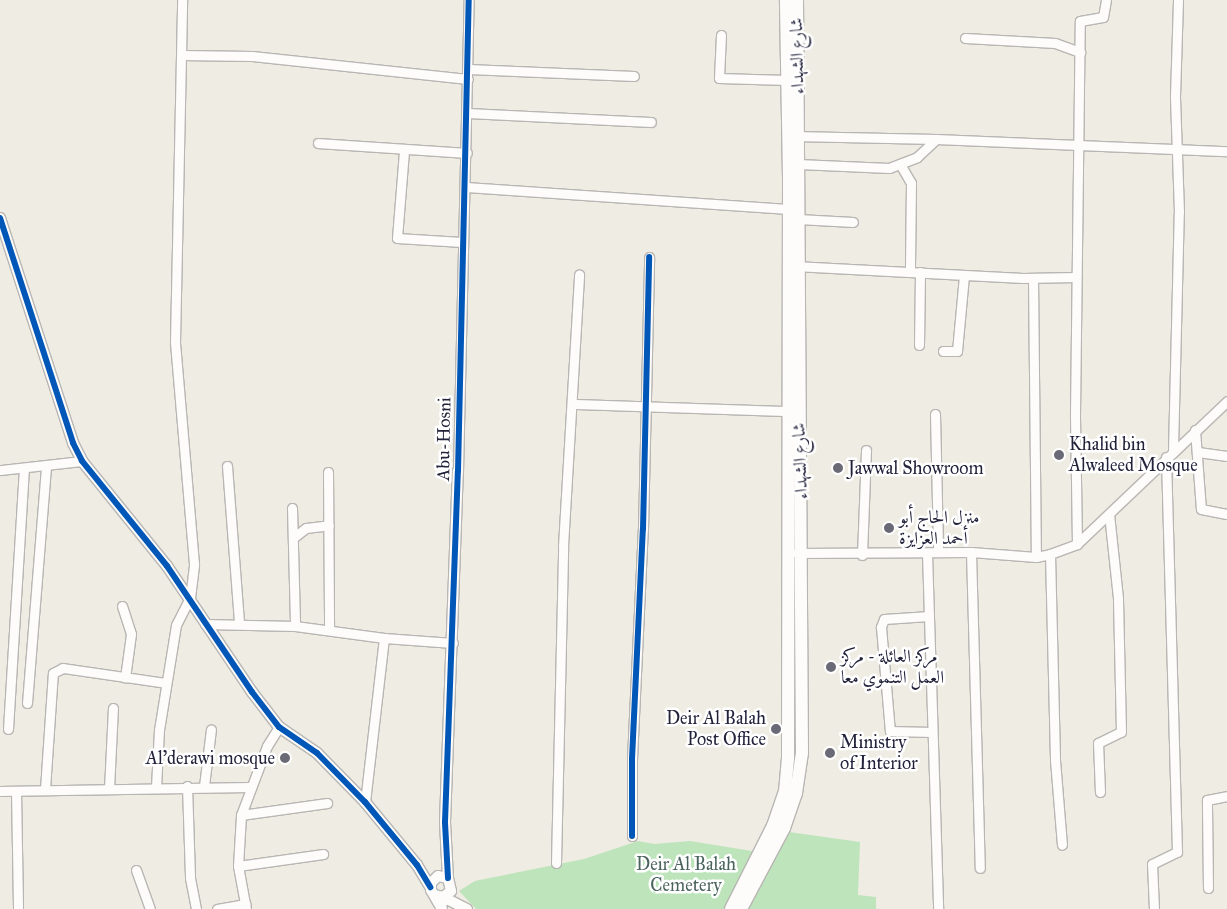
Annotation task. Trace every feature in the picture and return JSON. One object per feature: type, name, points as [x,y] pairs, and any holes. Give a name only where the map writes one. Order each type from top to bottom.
[{"type":"main road","name":"شارع الشهداء","points":[[731,909],[773,826],[785,792],[789,714],[788,411],[793,266],[798,219],[798,164],[787,80],[786,0]]},
{"type":"main road","name":"شارع الشهداء","points":[[741,909],[784,828],[800,774],[802,753],[802,553],[793,266],[788,209],[793,136],[797,0]]},
{"type":"street","points":[[156,787],[166,684],[176,625],[190,598],[194,564],[175,342],[182,0]]},
{"type":"street","name":"Abu-Hosni","points":[[446,881],[444,856],[453,643],[462,242],[467,153],[469,0]]},
{"type":"street","points":[[1077,544],[1076,277],[1080,21],[1103,17],[1106,0]]},
{"type":"street","points":[[1173,450],[1178,0]]},
{"type":"street","points":[[721,35],[719,78],[787,80]]},
{"type":"street","points":[[965,38],[1055,43],[1080,52]]},
{"type":"street","points":[[182,55],[252,56],[468,80]]},
{"type":"street","points":[[468,69],[634,76]]},
{"type":"street","points":[[467,113],[651,122]]},
{"type":"street","points":[[793,136],[936,139],[1078,146],[1177,148],[1227,152]]},
{"type":"street","points":[[798,164],[889,168],[917,157],[936,139]]},
{"type":"street","points":[[318,143],[404,151],[467,153]]},
{"type":"street","points":[[404,151],[396,238],[462,242]]},
{"type":"street","points":[[900,164],[911,183],[910,271]]},
{"type":"street","points":[[466,186],[788,209]]},
{"type":"street","points":[[0,218],[73,444],[82,462],[121,507],[190,598],[206,624],[279,727],[317,753],[365,802],[418,864],[436,893],[442,909]]},
{"type":"street","points":[[798,219],[853,222]]},
{"type":"street","points":[[632,836],[632,759],[649,258]]},
{"type":"street","points":[[793,266],[1033,278],[1076,277]]},
{"type":"street","points":[[919,345],[920,272]]},
{"type":"street","points":[[556,863],[564,546],[579,274]]},
{"type":"street","points":[[943,351],[958,351],[964,275]]},
{"type":"street","points":[[1033,278],[1036,557]]},
{"type":"street","points":[[788,553],[862,555],[938,551],[1036,557],[1050,554],[1077,544],[1173,450],[1227,402]]},
{"type":"street","points":[[573,404],[788,411]]},
{"type":"street","points":[[935,414],[938,551]]},
{"type":"street","points":[[1195,430],[1201,510],[1227,514]]},
{"type":"street","points":[[862,555],[866,450]]},
{"type":"street","points":[[1198,452],[1227,456]]},
{"type":"street","points":[[1154,909],[1152,864],[1177,852],[1166,457]]},
{"type":"street","points":[[0,470],[24,470],[82,462]]},
{"type":"street","points":[[27,703],[46,466]]},
{"type":"street","points":[[227,466],[238,623]]},
{"type":"street","points":[[8,729],[24,470]]},
{"type":"street","points":[[328,472],[329,630]]},
{"type":"street","points":[[292,508],[295,626]]},
{"type":"street","points":[[1100,792],[1098,743],[1122,732],[1118,598],[1109,514]]},
{"type":"street","points":[[293,538],[306,528],[329,525]]},
{"type":"street","points":[[971,552],[980,868]]},
{"type":"street","points":[[927,553],[938,909]]},
{"type":"street","points":[[1050,554],[1055,760],[1062,845]]},
{"type":"street","points":[[122,606],[131,634],[125,678]]},
{"type":"street","points":[[928,616],[884,619],[882,627],[890,731],[932,732]]},
{"type":"street","points":[[206,624],[238,623],[295,626],[384,638],[453,643]]},
{"type":"street","points":[[365,802],[384,638]]},
{"type":"street","points":[[45,789],[53,673],[63,668],[166,684]]},
{"type":"street","points":[[109,789],[113,708]]},
{"type":"street","points":[[217,909],[246,906],[238,866],[241,815],[250,787],[279,727]]},
{"type":"street","points":[[204,786],[211,729]]},
{"type":"street","points":[[187,786],[190,878],[196,909]]},
{"type":"street","points":[[0,791],[109,789],[134,792],[156,787],[250,787]]},
{"type":"street","points":[[16,790],[18,909]]},
{"type":"street","points":[[1208,888],[1207,800],[1227,796]]},
{"type":"street","points":[[241,815],[327,803]]},
{"type":"street","points":[[238,866],[323,854]]},
{"type":"street","points":[[418,864],[446,881],[468,909]]},
{"type":"street","points":[[136,870],[150,909]]},
{"type":"street","points":[[436,893],[446,881]]},
{"type":"street","points":[[436,893],[446,881]]},
{"type":"street","points":[[436,893],[468,909]]},
{"type":"green space","name":"Deir Al Balah Cemetery","points":[[789,832],[860,842],[858,895],[876,897],[876,909],[746,909]]},
{"type":"green space","name":"Deir Al Balah Cemetery","points":[[638,841],[654,844],[690,841],[758,852],[727,909],[476,909],[459,891],[475,881],[584,859]]},
{"type":"cycle path","points":[[448,878],[445,822],[458,471],[469,0]]},
{"type":"cycle path","points":[[0,218],[73,443],[82,461],[167,566],[252,692],[279,727],[317,753],[365,802],[417,865],[430,887]]},
{"type":"cycle path","points":[[632,836],[632,759],[643,529],[649,257]]},
{"type":"place","name":"Khalid bin Alwaleed Mosque","points":[[1059,455]]},
{"type":"place","name":"Jawwal Showroom","points":[[838,468]]},
{"type":"place","name":"منزل الحاج أبو أحمد العزايزة","points":[[889,528]]},
{"type":"place","name":"مركز العائلة - مركز العمل التنموي معا","points":[[831,667]]},
{"type":"place","name":"Deir Al Balah Post Office","points":[[776,729]]},
{"type":"place","name":"Ministry of Interior","points":[[830,753]]},
{"type":"place","name":"Al'derawi mosque","points":[[285,758]]}]
